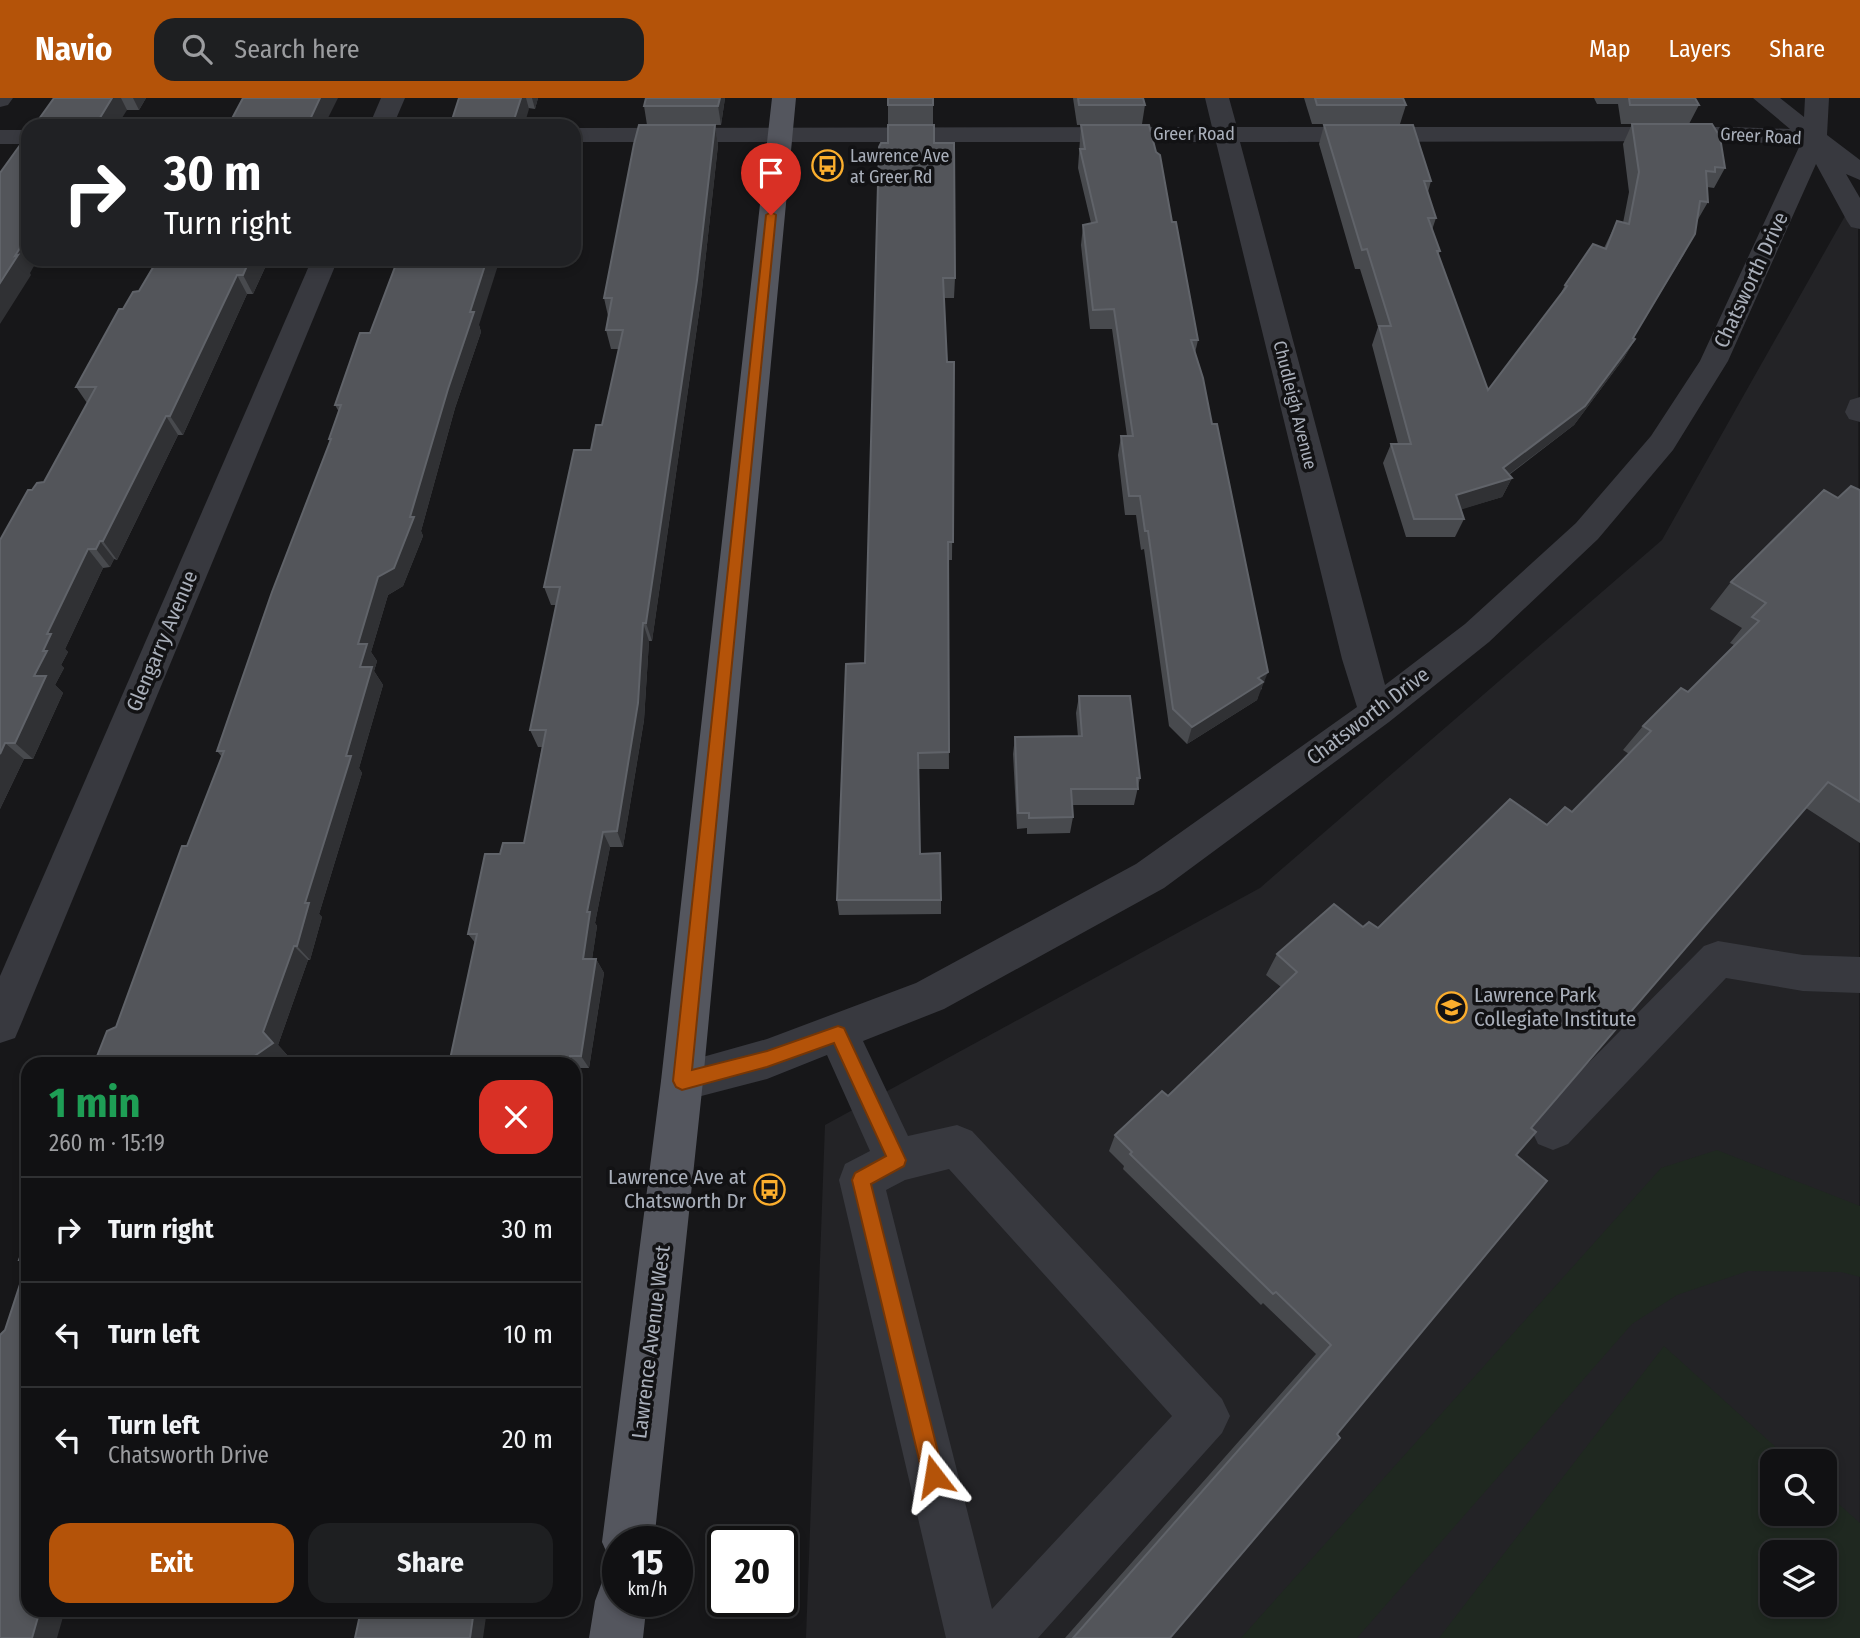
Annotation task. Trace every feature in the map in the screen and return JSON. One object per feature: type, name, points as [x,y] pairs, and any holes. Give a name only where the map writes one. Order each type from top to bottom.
[{"type":"main road","name":"Lawrence Avenue West","points":[[630,1526],[682,1081],[781,116]]},
{"type":"main road","points":[[616,1638],[619,1617]]},
{"type":"street","points":[[384,119],[393,98]]},
{"type":"street","name":"Chudleigh Avenue","points":[[1217,98],[1359,659],[1376,712]]},
{"type":"street","points":[[1765,98],[1860,172]]},
{"type":"street","name":"Chatsworth Drive","points":[[682,1081],[767,1059],[838,1034],[939,991],[1150,876],[1376,712],[1460,647],[1535,582],[1587,531],[1661,443],[1714,361],[1815,138],[1817,98]]},
{"type":"street","name":"Greer Road","points":[[581,134],[781,116],[1226,134],[1731,134],[1815,138]]},
{"type":"street","points":[[0,137],[21,137]]},
{"type":"street","points":[[1815,138],[1860,221]]},
{"type":"street","name":"Glengarry Avenue","points":[[0,1024],[322,266]]},
{"type":"street","points":[[1553,1129],[1718,959],[1803,972],[1860,975]]},
{"type":"street","points":[[838,1034],[897,1160]]},
{"type":"street","points":[[973,1638],[861,1180],[897,1160],[957,1146],[1205,1416],[1002,1638]]},
{"type":"shaded area","name":"Lawrence Park Collegiate Institute","points":[[1858,193],[1860,1638],[806,1638],[825,1125],[1260,888],[1662,540]]},
{"type":"shaded area","points":[[1717,1150],[1860,1206],[1860,1277],[1841,1272],[1748,1271],[1677,1295],[1632,1324],[1357,1638],[1241,1638],[1661,1168]]},
{"type":"shaded area","points":[[1664,1346],[1778,1449],[1760,1449],[1760,1526],[1837,1526],[1837,1503],[1860,1523],[1860,1638],[1439,1638]]},
{"type":"building","points":[[54,98],[112,98],[99,119],[39,119]]},
{"type":"building","points":[[243,98],[320,98],[310,119],[232,119]]},
{"type":"building","points":[[459,98],[521,98],[514,119],[452,119]]},
{"type":"building","points":[[646,98],[720,98],[718,106],[644,106]]},
{"type":"building","points":[[888,98],[933,98],[933,105],[888,105]]},
{"type":"building","points":[[1078,98],[1143,98],[1145,105],[1079,105]]},
{"type":"building","points":[[1315,98],[1403,98],[1406,105],[1317,105]]},
{"type":"building","points":[[1629,98],[1695,98],[1699,105],[1630,105]]},
{"type":"building","points":[[1632,124],[1712,124],[1720,137],[1725,168],[1715,167],[1715,172],[1706,171],[1708,202],[1700,201],[1695,234],[1633,338],[1635,339],[1585,406],[1503,468],[1512,478],[1456,495],[1464,519],[1414,519],[1391,444],[1411,444],[1379,326],[1391,326],[1367,249],[1362,250],[1324,125],[1413,125],[1431,181],[1424,181],[1436,218],[1428,218],[1440,251],[1437,251],[1488,390],[1567,286],[1565,285],[1593,244],[1606,249],[1617,221],[1629,224],[1639,172]]},
{"type":"building","points":[[639,125],[715,125],[697,280],[646,623],[643,623],[638,703],[617,831],[603,832],[587,912],[590,912],[583,959],[596,959],[581,1056],[451,1057],[477,934],[468,934],[485,854],[500,854],[503,843],[524,843],[546,730],[530,730],[560,587],[544,587],[574,450],[591,450],[596,425],[602,425],[623,330],[606,330],[612,298],[604,298]]},
{"type":"building","points":[[888,125],[934,125],[934,143],[954,143],[955,278],[943,278],[947,362],[954,362],[953,542],[948,542],[949,752],[918,753],[920,854],[940,853],[941,900],[837,900],[846,664],[865,663],[879,147],[881,143],[888,143]]},
{"type":"building","points":[[1081,125],[1149,125],[1156,152],[1160,155],[1172,222],[1176,222],[1198,340],[1191,340],[1203,378],[1212,424],[1217,424],[1268,672],[1258,678],[1263,682],[1192,727],[1173,709],[1148,531],[1145,531],[1140,496],[1129,496],[1121,436],[1133,436],[1114,309],[1093,310],[1083,225],[1097,222],[1080,149],[1085,149]]},
{"type":"building","points":[[21,144],[21,246],[0,283],[0,173]]},
{"type":"building","points":[[154,266],[247,266],[243,275],[237,275],[170,416],[166,416],[103,541],[100,541],[96,549],[88,549],[47,634],[51,634],[43,651],[47,651],[34,676],[46,676],[15,743],[5,743],[0,754],[0,540],[28,490],[32,490],[37,483],[44,482],[96,387],[76,387],[119,309],[123,309],[133,292],[139,291]]},
{"type":"building","points":[[395,266],[485,266],[470,312],[474,312],[410,517],[414,517],[394,568],[378,577],[358,644],[367,644],[360,667],[372,667],[346,756],[351,756],[305,903],[309,903],[297,946],[294,946],[263,1032],[273,1043],[253,1057],[97,1057],[107,1031],[116,1027],[182,846],[187,846],[224,751],[217,751],[272,592],[331,439],[341,405],[335,405],[360,333],[370,333]]},
{"type":"building","points":[[1851,486],[1860,490],[1860,802],[1828,782],[1531,1128],[1536,1132],[1516,1155],[1547,1181],[1337,1434],[1340,1438],[1170,1638],[1073,1638],[1331,1345],[1276,1292],[1273,1294],[1130,1154],[1132,1152],[1115,1135],[1162,1091],[1168,1096],[1297,972],[1277,954],[1334,904],[1363,927],[1369,922],[1378,928],[1510,799],[1547,825],[1565,807],[1572,812],[1651,731],[1643,726],[1681,688],[1688,692],[1759,621],[1752,617],[1766,603],[1731,582],[1824,490],[1838,498]]},
{"type":"building","points":[[1079,696],[1130,696],[1140,778],[1137,778],[1138,789],[1071,789],[1073,817],[1029,818],[1029,813],[1018,813],[1015,737],[1082,736]]},
{"type":"building","points":[[21,1281],[21,1617],[38,1617],[32,1638],[0,1638],[0,1335],[5,1330]]},
{"type":"building","points":[[360,1617],[473,1617],[470,1638],[355,1638]]},
{"type":"place","name":"Lawrence Ave at Greer Rd","points":[[827,166]]},
{"type":"place","name":"Lawrence Park Collegiate Institute","points":[[1451,1007]]},
{"type":"place","name":"Lawrence Ave at Chatsworth Dr","points":[[769,1189]]},
{"type":"route","points":[[771,215],[682,1081],[767,1059],[838,1034],[897,1160],[861,1180],[934,1476]]}]
